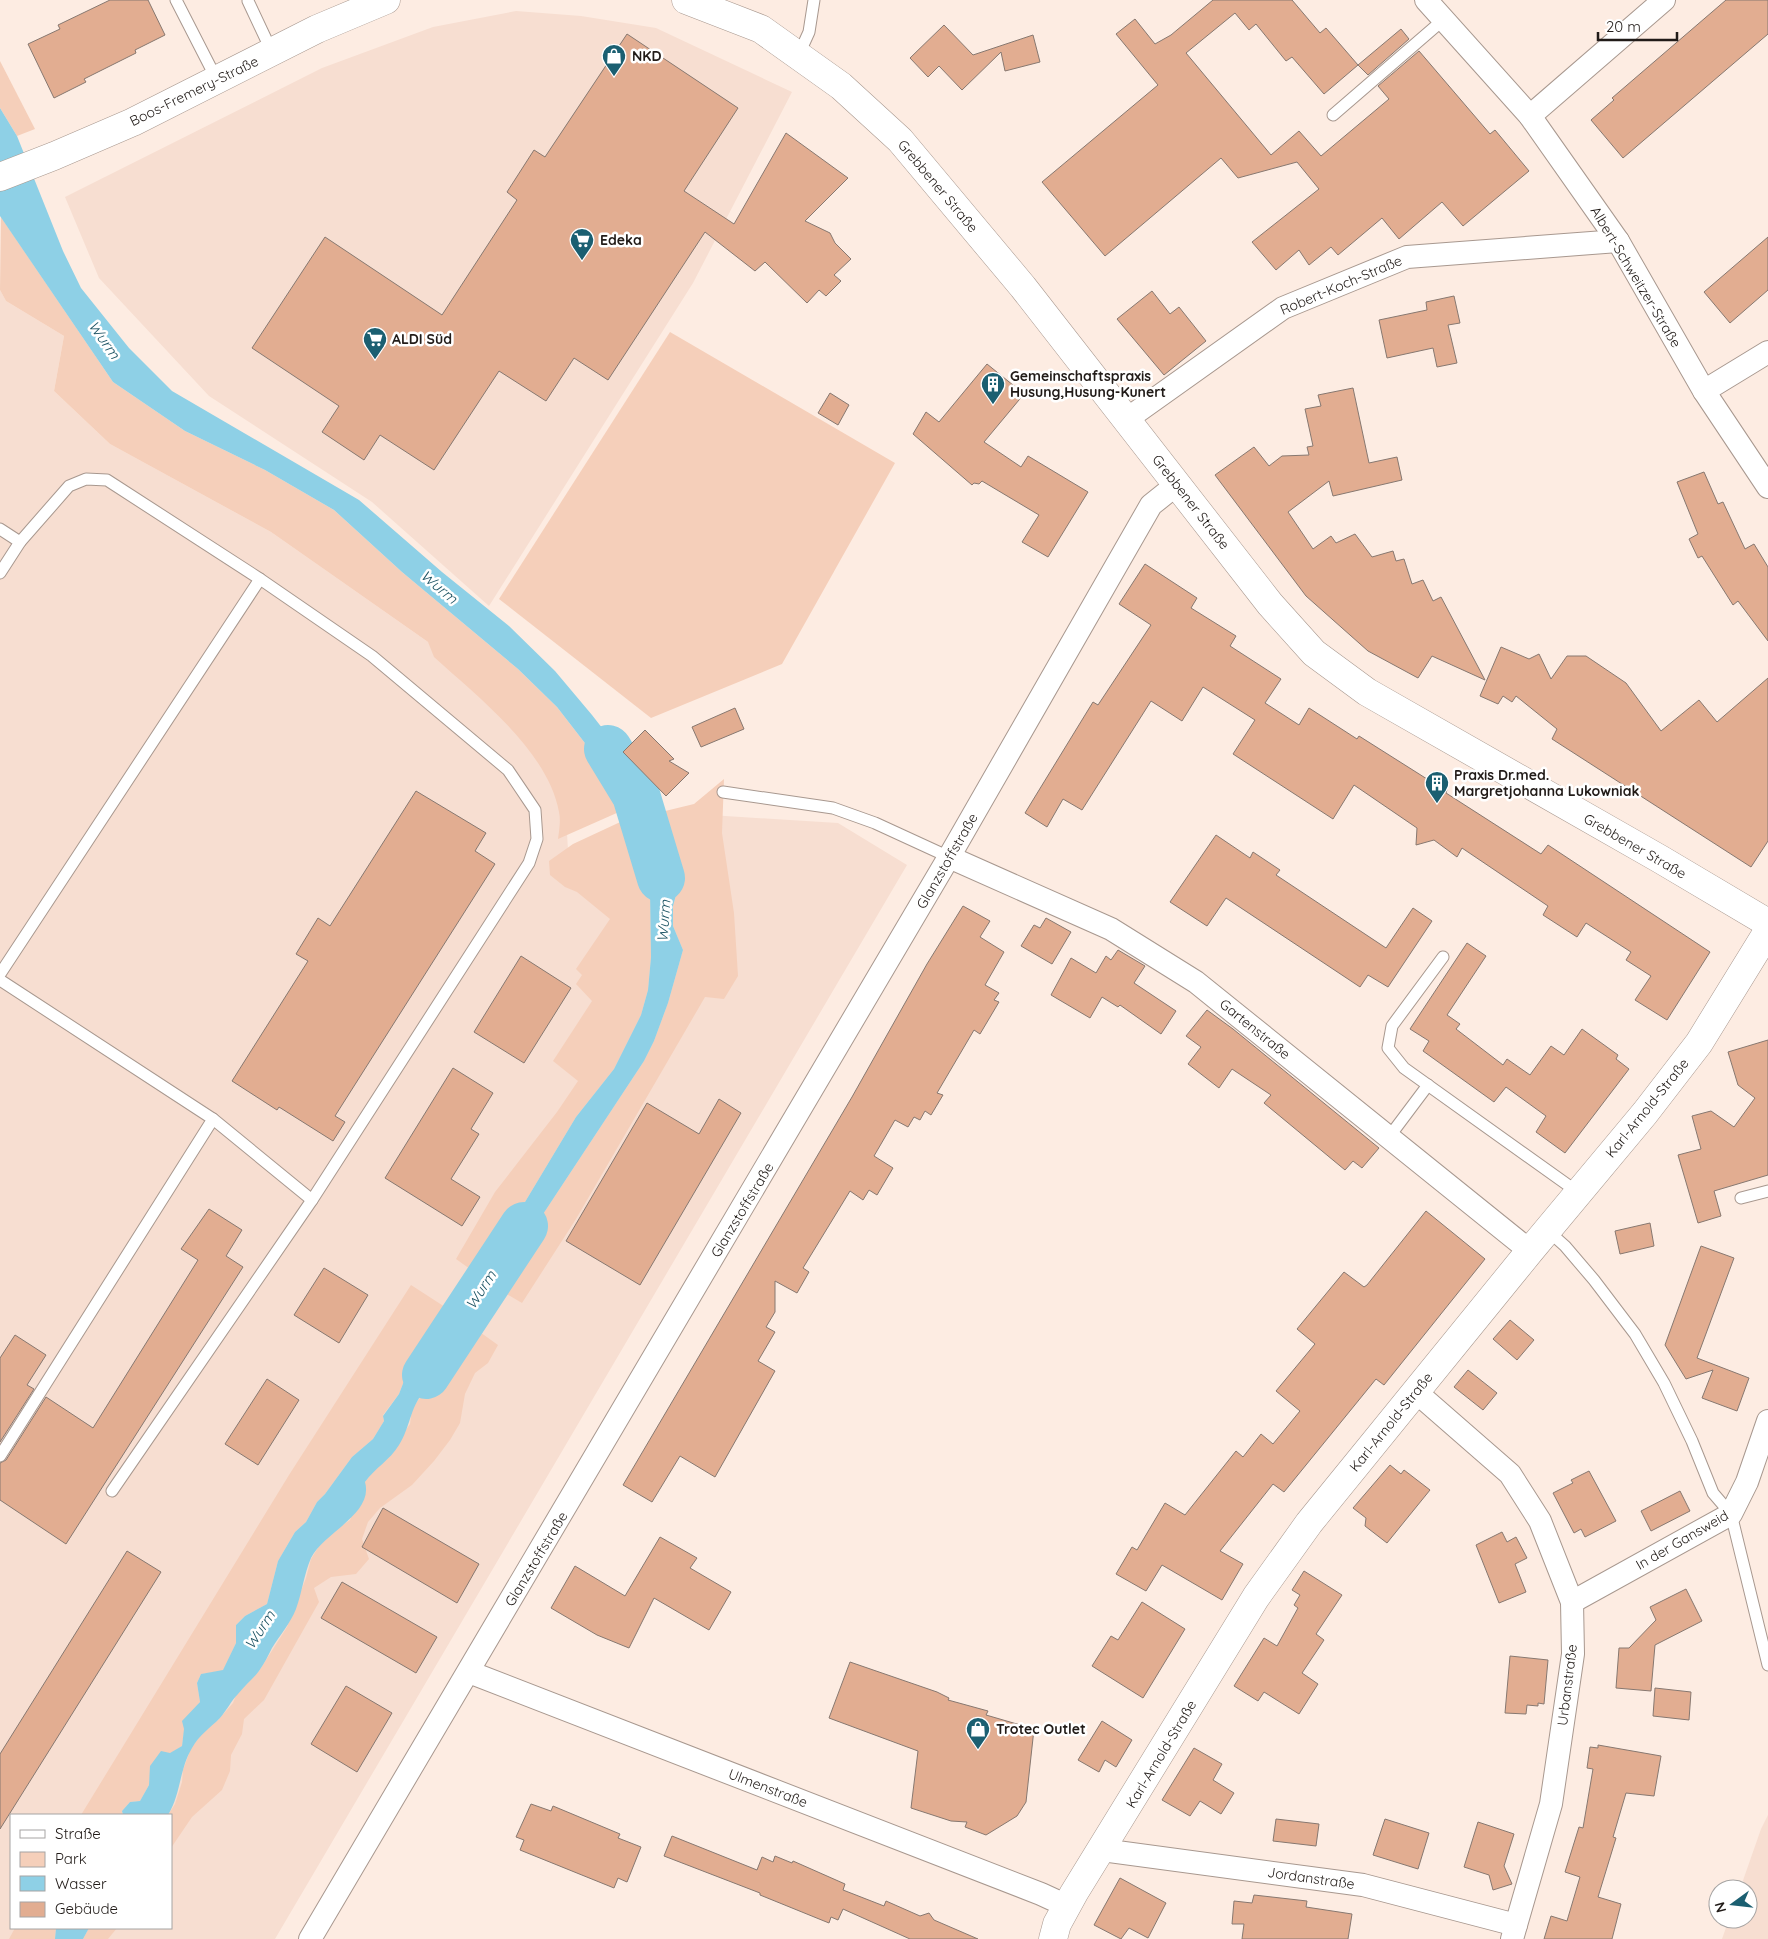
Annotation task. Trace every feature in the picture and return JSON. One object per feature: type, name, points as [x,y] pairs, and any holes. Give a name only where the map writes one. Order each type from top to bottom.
[{"type":"street","name":"Boos-Fremery-Straße","points":[[0,177],[41,162],[133,122],[317,29],[386,0]]},
{"type":"street","name":"Grebbener Straße","points":[[686,0],[761,29],[842,86],[900,140],[1023,287],[1270,604],[1314,653],[1367,692],[1660,859],[1768,923]]},
{"type":"street","name":"Albert-Schweitzer-Straße","points":[[1426,0],[1530,116],[1618,241],[1704,391],[1768,487]]},
{"type":"street","points":[[1530,116],[1664,0]]},
{"type":"street","name":"Robert-Koch-Straße","points":[[1127,419],[1283,308],[1408,257],[1618,241]]},
{"type":"street","points":[[1704,391],[1768,352]]},
{"type":"street","name":"Glanzstoffstraße","points":[[310,1939],[950,858],[1151,506],[1176,485]]},
{"type":"street","name":"Gartenstraße","points":[[950,858],[1111,929],[1196,982],[1530,1251]]},
{"type":"street","name":"Karl-Arnold-Straße","points":[[1053,1939],[1067,1906],[1256,1597],[1309,1523],[1547,1230],[1645,1113],[1698,1043],[1768,931]]},
{"type":"street","name":"Urbanstraße","points":[[1416,1392],[1510,1474],[1540,1521],[1572,1602],[1573,1654],[1551,1804],[1514,1932]]},
{"type":"street","name":"In der Gansweid","points":[[1572,1602],[1731,1514],[1747,1482],[1768,1420]]},
{"type":"street","name":"Ulmenstraße","points":[[469,1672],[1042,1894],[1067,1906]]},
{"type":"street","name":"Jordanstraße","points":[[1102,1850],[1363,1885],[1514,1932]]},
{"type":"lane","points":[[176,0],[217,80]]},
{"type":"lane","points":[[799,54],[809,32],[814,0]]},
{"type":"lane","points":[[248,1],[272,52]]},
{"type":"lane","points":[[1333,115],[1443,20]]},
{"type":"lane","points":[[0,573],[20,542],[69,486],[86,479],[107,480],[260,579],[372,656],[508,770],[535,810],[537,839],[529,863],[312,1200],[112,1490]]},
{"type":"lane","points":[[0,529],[20,542]]},
{"type":"lane","points":[[0,974],[260,579]]},
{"type":"lane","points":[[723,792],[834,808],[875,823],[950,858]]},
{"type":"lane","points":[[1443,957],[1392,1026],[1388,1048],[1404,1068],[1579,1192]]},
{"type":"lane","points":[[0,980],[213,1119],[312,1200]]},
{"type":"lane","points":[[1389,1137],[1428,1085]]},
{"type":"lane","points":[[0,1456],[213,1119]]},
{"type":"lane","points":[[1741,1198],[1768,1191]]},
{"type":"lane","points":[[1547,1230],[1565,1246],[1594,1280],[1634,1334],[1664,1383],[1692,1440],[1713,1492],[1731,1514],[1768,1665]]},
{"type":"shaded area","points":[[516,11],[581,16],[656,28],[792,92],[693,283],[489,606],[372,502],[209,396],[99,278],[65,197],[322,68],[433,27]]},
{"type":"shaded area","points":[[0,290],[6,301],[64,336],[54,391],[110,444],[271,532],[428,642],[501,709],[564,785],[569,866],[710,815],[838,823],[907,865],[275,1939],[0,1939]]},
{"type":"shaded area","points":[[1768,1815],[1768,1939],[1722,1939],[1726,1929],[1758,1929],[1758,1879],[1744,1879],[1761,1829]]},
{"type":"green space","points":[[0,61],[35,129],[17,136],[0,108]]},
{"type":"green space","points":[[1,217],[113,382],[185,431],[265,470],[334,510],[402,572],[518,669],[557,707],[598,760],[628,808],[558,839],[559,812],[552,789],[541,768],[509,727],[434,657],[428,642],[271,532],[110,444],[54,391],[64,336],[6,301],[0,290]]},
{"type":"green space","points":[[670,332],[895,463],[782,664],[651,718],[499,599]]},
{"type":"green space","points":[[724,779],[722,833],[734,913],[738,976],[724,999],[705,997],[576,1219],[522,1303],[495,1287],[644,1061],[654,1041],[668,1003],[683,950],[673,926],[673,906],[676,895],[673,863],[657,813],[694,804]]},
{"type":"green space","points":[[631,817],[641,837],[649,866],[651,957],[648,990],[641,1015],[614,1069],[576,1117],[522,1207],[477,1274],[456,1259],[495,1192],[557,1112],[578,1081],[553,1061],[592,1001],[576,984],[582,975],[576,969],[610,919],[577,892],[565,887],[550,875],[549,861],[573,844]]},
{"type":"green space","points":[[411,1285],[445,1307],[422,1357],[409,1368],[399,1394],[383,1415],[384,1421],[373,1439],[352,1457],[317,1502],[306,1522],[295,1532],[278,1561],[267,1604],[245,1616],[236,1625],[236,1643],[223,1671],[201,1674],[197,1683],[200,1702],[187,1723],[182,1746],[151,1766],[149,1785],[140,1801],[130,1802],[122,1811],[123,1814],[82,1814],[289,1475]]},
{"type":"green space","points":[[470,1325],[498,1345],[488,1363],[475,1373],[465,1394],[460,1423],[434,1461],[412,1485],[380,1508],[368,1522],[362,1539],[369,1559],[356,1574],[331,1577],[314,1588],[319,1602],[264,1700],[244,1719],[242,1734],[231,1755],[230,1771],[222,1790],[192,1817],[172,1847],[172,1814],[169,1814],[175,1804],[182,1782],[183,1770],[191,1748],[205,1729],[218,1720],[233,1703],[236,1695],[259,1671],[287,1627],[306,1578],[311,1559],[319,1546],[335,1530],[350,1520],[365,1482],[373,1471],[382,1464],[410,1424],[412,1409],[430,1385],[447,1377],[458,1360],[458,1335]]},
{"type":"green space","points":[[14,1929],[56,1929],[55,1939],[9,1939]]},
{"type":"green space","points":[[88,1929],[116,1929],[108,1939],[83,1939]]},
{"type":"water","points":[[0,108],[17,136],[63,251],[81,288],[129,348],[172,391],[359,500],[442,572],[509,626],[555,671],[592,715],[631,765],[656,804],[628,808],[598,760],[557,707],[518,669],[402,572],[334,510],[265,470],[185,431],[113,382],[0,216]]},
{"type":"water","points":[[657,813],[673,863],[676,895],[673,906],[673,926],[683,950],[668,1003],[654,1041],[644,1061],[495,1287],[477,1274],[522,1207],[576,1117],[614,1069],[641,1015],[648,990],[651,957],[649,866],[641,837],[631,817]]},
{"type":"water","points":[[445,1307],[470,1325],[458,1335],[456,1364],[450,1374],[425,1390],[415,1405],[403,1439],[391,1455],[365,1482],[366,1493],[362,1504],[317,1549],[311,1558],[291,1620],[259,1671],[220,1718],[195,1743],[188,1756],[168,1814],[123,1814],[122,1811],[130,1802],[140,1801],[149,1785],[150,1766],[161,1751],[170,1753],[182,1746],[184,1729],[182,1721],[200,1702],[197,1683],[201,1674],[223,1670],[236,1643],[236,1625],[245,1616],[267,1604],[278,1561],[295,1532],[306,1522],[317,1502],[352,1457],[373,1439],[384,1421],[383,1416],[399,1394],[409,1368],[422,1357]]},
{"type":"water","points":[[56,1929],[88,1929],[83,1939],[55,1939]]},
{"type":"building","points":[[110,0],[148,0],[165,35],[135,50],[136,53],[84,79],[86,82],[54,98],[28,44],[60,29],[58,25]]},
{"type":"building","points":[[1213,0],[1292,0],[1320,33],[1326,28],[1358,65],[1324,94],[1292,57],[1286,61],[1256,24],[1249,30],[1235,13],[1186,53],[1271,155],[1299,131],[1321,156],[1389,99],[1378,86],[1419,51],[1490,134],[1495,130],[1529,171],[1463,226],[1442,202],[1399,239],[1382,218],[1338,255],[1331,247],[1309,265],[1299,250],[1276,270],[1252,242],[1319,189],[1297,162],[1238,178],[1221,158],[1105,256],[1042,182],[1158,85],[1116,34],[1135,19],[1155,44],[1171,35]]},
{"type":"building","points":[[1726,0],[1768,0],[1768,34],[1623,158],[1591,120],[1614,100],[1612,98]]},
{"type":"building","points":[[944,25],[973,55],[1033,35],[1040,62],[1005,71],[1001,52],[962,90],[939,66],[928,77],[910,58]]},
{"type":"building","points":[[1401,29],[1409,39],[1368,75],[1358,65]]},
{"type":"building","points":[[627,34],[738,108],[684,191],[734,224],[786,133],[848,178],[805,221],[830,233],[835,243],[851,259],[834,275],[841,281],[826,296],[819,290],[807,303],[765,262],[755,271],[705,232],[608,380],[574,358],[546,401],[499,371],[434,470],[380,435],[364,460],[322,432],[339,406],[252,348],[325,237],[442,315],[517,200],[507,192],[534,150],[545,157]]},
{"type":"building","points":[[1768,237],[1768,290],[1730,323],[1704,292]]},
{"type":"building","points":[[1152,291],[1170,314],[1179,307],[1206,341],[1164,375],[1117,319]]},
{"type":"building","points":[[1454,296],[1460,323],[1448,325],[1457,363],[1437,367],[1433,348],[1387,358],[1379,320],[1427,310],[1426,302]]},
{"type":"building","points":[[987,364],[1024,394],[984,442],[1021,467],[1028,456],[1088,492],[1048,557],[1022,542],[1039,515],[982,481],[979,484],[974,483],[972,485],[913,434],[926,412],[939,422]]},
{"type":"building","points":[[1353,388],[1369,463],[1397,457],[1402,480],[1333,496],[1329,481],[1288,512],[1313,549],[1331,536],[1336,543],[1355,534],[1372,557],[1393,551],[1396,561],[1404,559],[1412,584],[1423,580],[1433,601],[1441,597],[1485,680],[1432,656],[1418,678],[1368,651],[1306,596],[1215,475],[1254,447],[1269,466],[1282,456],[1309,455],[1307,447],[1313,446],[1305,409],[1321,406],[1318,395]]},
{"type":"building","points":[[830,393],[849,405],[838,425],[818,413]]},
{"type":"building","points":[[1704,472],[1718,504],[1723,502],[1745,549],[1754,544],[1768,567],[1768,641],[1738,601],[1733,605],[1702,556],[1698,558],[1689,539],[1698,534],[1677,482]]},
{"type":"building","points":[[1145,564],[1197,598],[1191,608],[1236,636],[1230,646],[1281,679],[1265,703],[1299,725],[1309,708],[1357,739],[1359,736],[1427,779],[1430,775],[1448,786],[1446,793],[1541,854],[1548,845],[1710,952],[1667,1020],[1635,1000],[1651,976],[1626,960],[1631,952],[1586,923],[1577,937],[1543,915],[1548,906],[1462,848],[1457,857],[1434,840],[1416,845],[1417,828],[1354,785],[1333,819],[1233,754],[1255,720],[1203,687],[1182,721],[1151,701],[1082,810],[1063,799],[1047,827],[1025,813],[1093,702],[1098,705],[1151,625],[1119,604]]},
{"type":"building","points":[[1501,647],[1529,659],[1539,654],[1551,679],[1567,656],[1586,656],[1626,683],[1661,731],[1699,700],[1717,722],[1768,678],[1768,841],[1751,867],[1552,739],[1557,729],[1516,696],[1512,702],[1503,696],[1498,704],[1480,696]]},
{"type":"building","points":[[735,708],[744,729],[701,747],[692,727]]},
{"type":"building","points":[[645,730],[674,759],[669,761],[689,773],[666,796],[623,752]]},
{"type":"building","points":[[416,791],[486,833],[475,851],[495,864],[335,1116],[345,1122],[333,1141],[279,1107],[277,1110],[232,1081],[308,961],[296,954],[318,918],[330,926]]},
{"type":"building","points":[[1216,835],[1250,858],[1253,852],[1280,870],[1276,875],[1386,948],[1413,908],[1432,921],[1388,987],[1368,975],[1360,987],[1226,898],[1207,926],[1170,902]]},
{"type":"building","points":[[963,906],[990,921],[980,937],[1004,952],[985,985],[999,993],[994,1000],[999,1002],[980,1034],[974,1030],[937,1093],[943,1095],[931,1115],[925,1111],[920,1120],[914,1117],[908,1127],[895,1120],[874,1156],[893,1168],[877,1195],[869,1190],[863,1200],[850,1191],[803,1268],[809,1272],[797,1293],[775,1281],[775,1312],[766,1327],[775,1332],[758,1361],[775,1371],[715,1477],[680,1456],[652,1502],[623,1485],[852,1097],[927,964]]},
{"type":"building","points":[[1046,918],[1071,932],[1052,964],[1021,946],[1034,925],[1040,928]]},
{"type":"building","points":[[1467,943],[1486,956],[1447,1015],[1460,1024],[1456,1029],[1503,1065],[1507,1059],[1530,1075],[1551,1046],[1564,1055],[1582,1029],[1618,1055],[1616,1059],[1629,1069],[1565,1153],[1536,1132],[1546,1116],[1506,1087],[1494,1102],[1423,1051],[1429,1041],[1410,1029]]},
{"type":"building","points":[[1118,950],[1145,966],[1134,983],[1176,1011],[1161,1034],[1120,1005],[1118,1007],[1102,997],[1090,1018],[1051,995],[1071,958],[1096,973],[1106,956],[1111,960]]},
{"type":"building","points":[[521,956],[571,988],[524,1063],[474,1032]]},
{"type":"building","points":[[1207,1010],[1379,1148],[1362,1168],[1353,1161],[1345,1170],[1264,1103],[1271,1095],[1232,1069],[1219,1088],[1188,1064],[1201,1047],[1186,1036]]},
{"type":"building","points":[[1768,1040],[1768,1175],[1714,1191],[1721,1216],[1698,1223],[1678,1155],[1701,1149],[1692,1116],[1711,1111],[1734,1127],[1755,1098],[1738,1085],[1728,1052]]},
{"type":"building","points":[[453,1068],[493,1093],[471,1129],[479,1134],[451,1179],[480,1197],[462,1226],[385,1178]]},
{"type":"building","points":[[719,1099],[741,1113],[640,1285],[566,1241],[647,1103],[699,1134]]},
{"type":"building","points":[[209,1209],[242,1230],[226,1256],[243,1267],[66,1544],[0,1500],[0,1463],[6,1460],[46,1397],[93,1428],[198,1260],[181,1249]]},
{"type":"building","points":[[1426,1211],[1485,1259],[1384,1385],[1376,1379],[1284,1492],[1273,1484],[1220,1551],[1243,1564],[1222,1600],[1162,1565],[1146,1591],[1116,1574],[1132,1547],[1137,1550],[1165,1503],[1185,1515],[1236,1451],[1243,1457],[1261,1434],[1273,1444],[1300,1411],[1276,1391],[1315,1344],[1297,1329],[1344,1272],[1364,1287],[1367,1285]]},
{"type":"building","points":[[1650,1223],[1654,1246],[1620,1254],[1615,1231]]},
{"type":"building","points":[[1701,1246],[1734,1258],[1697,1358],[1749,1378],[1737,1411],[1702,1398],[1713,1370],[1686,1379],[1665,1345]]},
{"type":"building","points":[[324,1268],[368,1295],[339,1343],[294,1315]]},
{"type":"building","points":[[1510,1320],[1534,1340],[1517,1360],[1493,1339]]},
{"type":"building","points":[[15,1335],[46,1355],[27,1385],[34,1389],[0,1442],[0,1358]]},
{"type":"building","points":[[1468,1370],[1497,1393],[1483,1410],[1454,1387]]},
{"type":"building","points":[[267,1379],[299,1400],[258,1465],[225,1444]]},
{"type":"building","points":[[1390,1465],[1401,1474],[1404,1470],[1430,1490],[1387,1543],[1365,1526],[1366,1518],[1353,1508]]},
{"type":"building","points":[[1589,1471],[1616,1521],[1585,1537],[1581,1529],[1574,1533],[1553,1493],[1573,1483],[1571,1480]]},
{"type":"building","points":[[1680,1491],[1690,1511],[1651,1531],[1641,1511]]},
{"type":"building","points":[[383,1508],[479,1564],[457,1603],[362,1547]]},
{"type":"building","points":[[1502,1532],[1507,1542],[1516,1537],[1527,1558],[1515,1564],[1526,1592],[1499,1603],[1476,1545]]},
{"type":"building","points":[[660,1537],[697,1558],[690,1568],[731,1592],[709,1630],[654,1598],[629,1648],[597,1635],[551,1608],[575,1566],[625,1596]]},
{"type":"building","points":[[127,1551],[161,1572],[0,1829],[0,1754]]},
{"type":"building","points":[[1304,1571],[1342,1595],[1316,1634],[1324,1640],[1302,1673],[1318,1684],[1299,1714],[1264,1692],[1258,1701],[1234,1686],[1264,1638],[1277,1646],[1298,1608],[1294,1605],[1300,1595],[1292,1590]]},
{"type":"building","points":[[342,1582],[437,1637],[416,1673],[321,1618]]},
{"type":"building","points":[[1686,1589],[1702,1621],[1655,1645],[1651,1691],[1616,1688],[1619,1648],[1629,1648],[1656,1620],[1650,1607]]},
{"type":"building","points":[[1142,1602],[1185,1629],[1143,1698],[1092,1666],[1111,1636],[1118,1640]]},
{"type":"building","points":[[1510,1656],[1548,1660],[1544,1704],[1538,1703],[1538,1706],[1527,1705],[1526,1714],[1505,1713]]},
{"type":"building","name":"Trotec Outlet","points":[[850,1662],[937,1692],[949,1698],[948,1700],[988,1711],[986,1715],[1034,1729],[1026,1802],[1017,1816],[986,1835],[965,1827],[967,1822],[951,1821],[911,1808],[918,1751],[829,1718]]},
{"type":"building","points":[[346,1686],[392,1713],[357,1772],[311,1744]]},
{"type":"building","points":[[1655,1688],[1691,1692],[1689,1720],[1653,1716]]},
{"type":"building","points":[[1102,1721],[1132,1740],[1116,1767],[1105,1760],[1099,1772],[1078,1760]]},
{"type":"building","points":[[1598,1745],[1661,1756],[1654,1796],[1626,1793],[1613,1837],[1616,1838],[1598,1897],[1621,1904],[1612,1939],[1544,1939],[1551,1916],[1567,1921],[1580,1877],[1565,1872],[1579,1827],[1583,1828],[1593,1769],[1587,1768],[1590,1747],[1598,1748]]},
{"type":"building","points":[[1194,1748],[1222,1764],[1213,1780],[1234,1793],[1221,1814],[1200,1801],[1190,1816],[1162,1800]]},
{"type":"building","points":[[531,1804],[551,1811],[553,1806],[620,1834],[618,1838],[641,1847],[627,1882],[618,1878],[614,1888],[520,1850],[524,1840],[516,1837]]},
{"type":"building","points":[[1276,1819],[1319,1824],[1316,1846],[1273,1841]]},
{"type":"building","points":[[1385,1819],[1429,1833],[1418,1869],[1373,1855]]},
{"type":"building","points":[[1478,1822],[1514,1834],[1504,1866],[1512,1884],[1493,1890],[1489,1875],[1464,1867]]},
{"type":"building","points":[[672,1836],[757,1870],[762,1857],[773,1862],[775,1856],[792,1863],[793,1861],[845,1884],[843,1890],[884,1906],[886,1901],[920,1916],[929,1913],[934,1920],[978,1939],[910,1939],[843,1909],[838,1920],[831,1917],[829,1923],[760,1895],[760,1893],[664,1856]]},
{"type":"building","points":[[1120,1878],[1166,1903],[1148,1938],[1129,1928],[1121,1939],[1094,1925]]},
{"type":"building","points":[[1254,1895],[1307,1901],[1306,1907],[1352,1914],[1348,1939],[1242,1939],[1244,1924],[1232,1924],[1234,1901],[1252,1903]]},
{"type":"waterway","name":"Wurm","points":[[608,749],[636,795],[661,878]]},
{"type":"waterway","name":"Wurm","points":[[426,1375],[524,1226]]},
{"type":"place","name":"NKD","points":[[614,77]]},
{"type":"place","name":"Edeka","points":[[582,261]]},
{"type":"place","name":"ALDI Süd","points":[[375,360]]},
{"type":"place","name":"Gemeinschaftspraxis Husung,Husung-Kunert","points":[[993,405]]},
{"type":"place","name":"Praxis Dr.med. Margretjohanna Lukowniak","points":[[1437,804]]},
{"type":"place","name":"Trotec Outlet","points":[[978,1750]]}]
